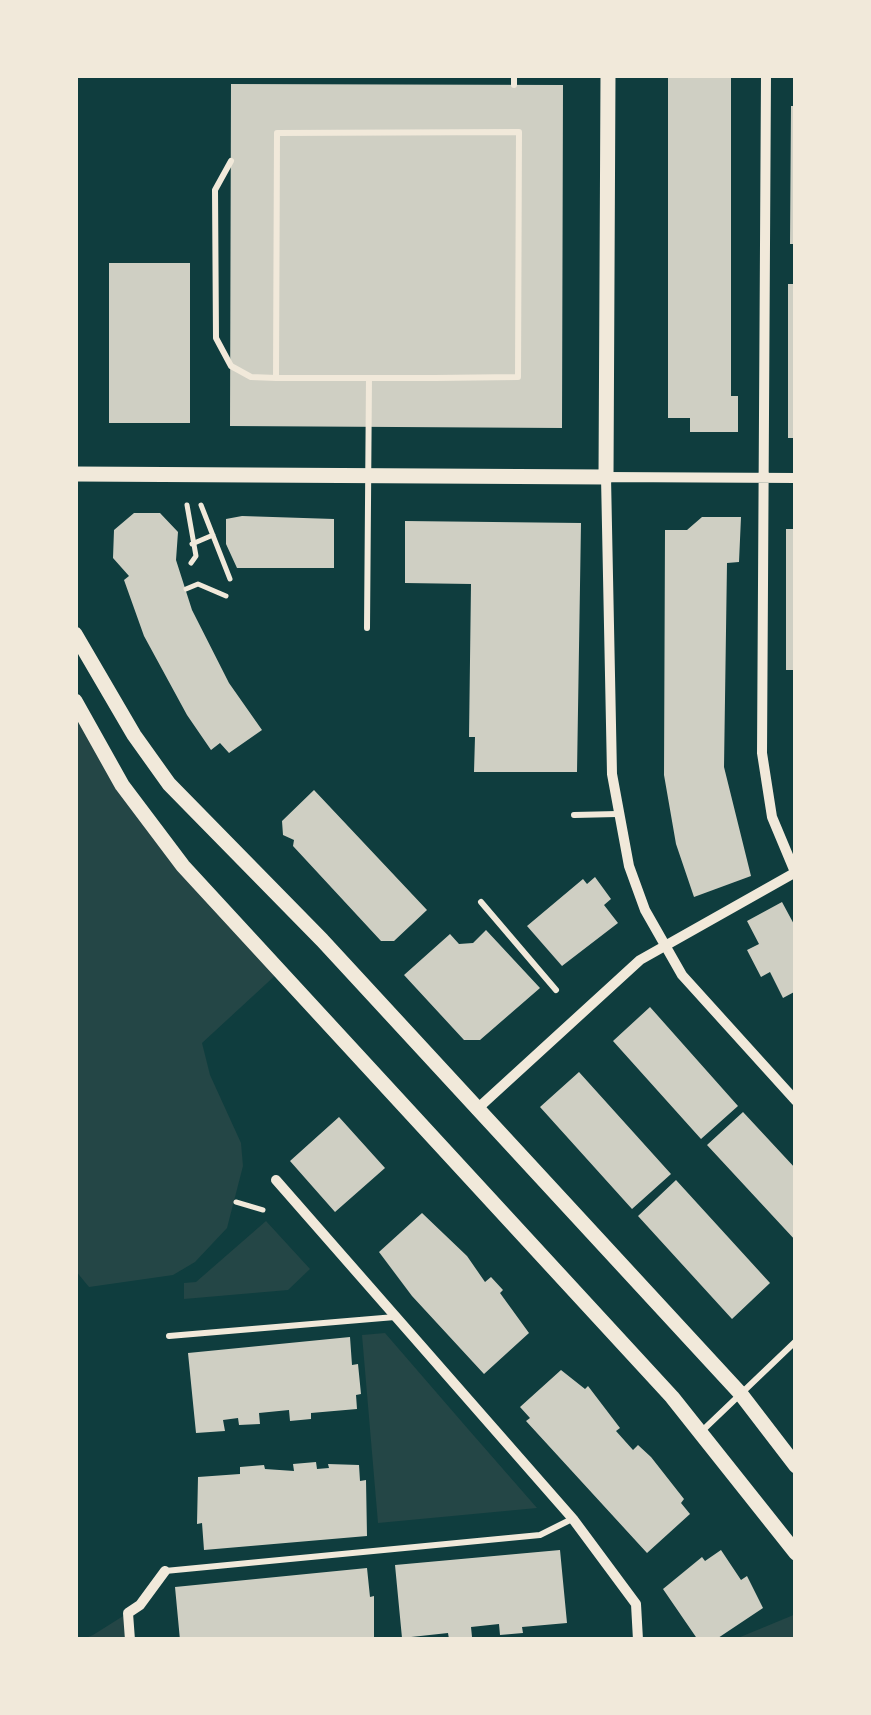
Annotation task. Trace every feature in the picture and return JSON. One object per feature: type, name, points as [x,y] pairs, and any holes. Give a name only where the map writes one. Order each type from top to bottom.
[{"type":"street","points":[[608,75],[606,477],[617,814],[634,881],[682,976],[792,1087],[796,1101]]},
{"type":"street","points":[[476,1110],[635,964],[663,944],[796,872],[764,788],[766,75]]},
{"type":"street","points":[[75,474],[796,478]]},
{"type":"street","points":[[75,634],[134,735],[169,784],[322,940],[740,1393],[796,1466]]},
{"type":"street","points":[[75,700],[122,785],[184,866],[702,1430],[796,1554]]},
{"type":"street","points":[[276,1180],[573,1518],[636,1604],[638,1640]]},
{"type":"street","points":[[130,1640],[128,1613],[140,1605],[165,1571]]},
{"type":"lane","points":[[514,75],[514,85]]},
{"type":"lane","points":[[231,162],[216,190],[216,338],[220,352],[242,374],[276,378],[518,377],[519,132],[277,132],[276,378]]},
{"type":"lane","points":[[367,628],[370,378]]},
{"type":"lane","points":[[574,815],[617,814]]},
{"type":"lane","points":[[480,902],[556,990]]},
{"type":"lane","points":[[169,1336],[396,1317]]},
{"type":"lane","points":[[702,1430],[796,1341]]},
{"type":"lane","points":[[165,1571],[540,1535],[573,1518]]},
{"type":"path","points":[[186,505],[196,556],[191,563]]},
{"type":"path","points":[[201,505],[230,578]]},
{"type":"path","points":[[192,544],[214,535]]},
{"type":"path","points":[[186,589],[198,584],[226,596]]},
{"type":"path","points":[[236,1202],[263,1210]]},
{"type":"shaded area","points":[[75,701],[122,785],[279,972],[202,1043],[210,1075],[241,1143],[243,1166],[227,1228],[195,1262],[173,1275],[89,1287],[75,1270]]},
{"type":"shaded area","points":[[266,1221],[310,1269],[288,1290],[184,1299],[184,1283],[196,1282]]},
{"type":"shaded area","points":[[385,1333],[537,1508],[378,1523],[362,1335]]},
{"type":"shaded area","points":[[128,1613],[130,1640],[81,1640],[93,1635]]},
{"type":"shaded area","points":[[796,1614],[796,1640],[733,1640]]},
{"type":"building","points":[[668,76],[731,76],[731,396],[738,396],[738,432],[690,432],[690,418],[668,418]]},
{"type":"building","points":[[231,84],[563,85],[562,428],[230,426]]},
{"type":"building","points":[[791,106],[796,106],[796,244],[790,244]]},
{"type":"building","points":[[109,263],[190,263],[190,423],[109,423]]},
{"type":"building","points":[[788,284],[796,284],[796,438],[788,438]]},
{"type":"building","points":[[134,513],[160,513],[178,532],[176,560],[192,610],[229,683],[262,730],[229,753],[220,743],[211,750],[187,715],[144,636],[124,580],[129,576],[113,558],[114,530]]},
{"type":"building","points":[[702,517],[741,517],[739,562],[727,563],[724,767],[751,876],[694,897],[676,844],[664,775],[665,530],[687,530]]},
{"type":"building","points":[[226,519],[334,519],[334,568],[237,568],[226,544]]},
{"type":"building","points":[[405,521],[581,523],[577,772],[474,772],[475,737],[469,737],[471,584],[405,583]]},
{"type":"building","points":[[786,529],[796,529],[796,670],[786,670]]},
{"type":"building","points":[[314,790],[427,910],[394,941],[381,941],[293,846],[294,840],[283,835],[282,821]]},
{"type":"building","points":[[595,877],[611,899],[604,905],[618,923],[562,966],[527,926],[583,879],[587,884]]},
{"type":"building","points":[[782,902],[796,928],[796,991],[783,998],[770,972],[761,977],[747,950],[759,944],[747,921]]},
{"type":"building","points":[[486,930],[540,988],[480,1040],[464,1040],[404,975],[450,934],[459,944],[473,943]]},
{"type":"building","points":[[650,1007],[738,1106],[701,1139],[613,1041]]},
{"type":"building","points":[[579,1072],[671,1174],[632,1209],[540,1107]]},
{"type":"building","points":[[743,1112],[796,1169],[796,1241],[707,1145]]},
{"type":"building","points":[[339,1117],[385,1168],[335,1212],[290,1161]]},
{"type":"building","points":[[676,1180],[770,1283],[732,1319],[638,1216]]},
{"type":"building","points":[[422,1213],[467,1256],[485,1282],[491,1277],[503,1290],[500,1293],[529,1333],[484,1374],[412,1296],[379,1252]]},
{"type":"building","points":[[350,1337],[352,1365],[358,1364],[361,1394],[356,1395],[357,1409],[311,1413],[311,1419],[290,1421],[289,1410],[259,1413],[260,1424],[239,1425],[238,1418],[223,1420],[225,1431],[196,1433],[188,1353]]},
{"type":"building","points":[[561,1370],[585,1389],[588,1386],[620,1428],[616,1431],[633,1450],[638,1445],[651,1457],[684,1499],[681,1503],[690,1514],[647,1553],[526,1421],[530,1418],[520,1407]]},
{"type":"building","points":[[316,1462],[317,1469],[329,1468],[328,1464],[359,1465],[360,1481],[366,1480],[367,1536],[204,1550],[202,1523],[197,1524],[198,1477],[240,1474],[240,1467],[264,1465],[265,1469],[294,1471],[293,1464]]},
{"type":"building","points":[[560,1550],[567,1623],[522,1627],[523,1633],[500,1635],[499,1624],[471,1627],[472,1637],[449,1639],[448,1633],[402,1638],[395,1565]]},
{"type":"building","points":[[721,1550],[741,1580],[747,1576],[763,1608],[715,1640],[698,1640],[663,1589],[702,1557],[705,1561]]},
{"type":"building","points":[[367,1568],[370,1597],[374,1596],[374,1640],[180,1640],[175,1587]]}]
